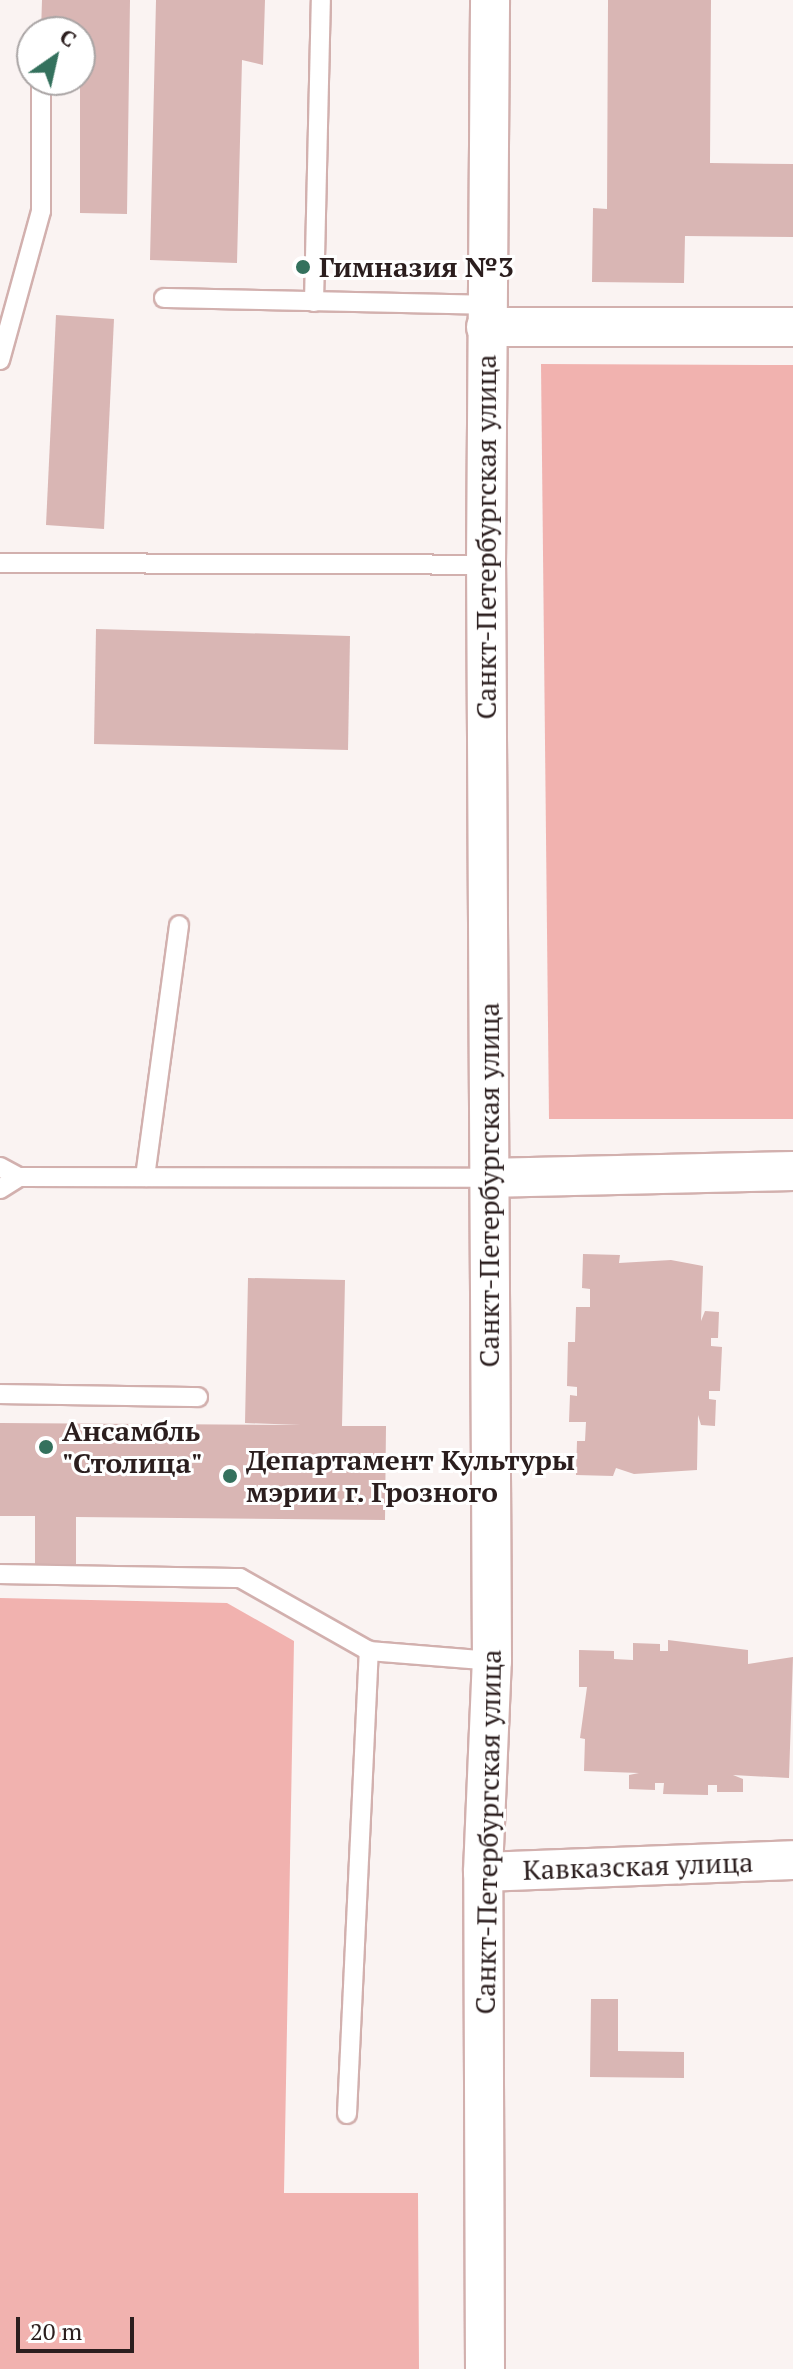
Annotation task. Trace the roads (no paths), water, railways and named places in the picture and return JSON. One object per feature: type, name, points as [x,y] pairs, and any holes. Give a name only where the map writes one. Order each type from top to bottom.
[{"type":"street","name":"Санкт-Петербургская улица","points":[[485,2369],[483,1872],[492,1661],[486,565],[490,0]]},
{"type":"street","points":[[487,316],[793,327]]},
{"type":"street","points":[[488,1178],[793,1171]]},
{"type":"street","name":"Кавказская улица","points":[[483,1872],[793,1860]]},
{"type":"lane","points":[[314,302],[321,0]]},
{"type":"lane","points":[[0,360],[41,211],[41,96]]},
{"type":"lane","points":[[164,298],[314,302],[487,316]]},
{"type":"lane","points":[[0,563],[486,565]]},
{"type":"lane","points":[[145,1177],[179,925]]},
{"type":"lane","points":[[0,1167],[19,1177],[488,1178]]},
{"type":"lane","points":[[0,1189],[19,1177]]},
{"type":"lane","points":[[0,1394],[198,1397]]},
{"type":"lane","points":[[0,1574],[240,1578],[369,1651],[492,1661]]},
{"type":"lane","points":[[347,2114],[369,1651]]},
{"type":"place","name":"Гимназия №3","points":[[303,267]]},
{"type":"place","name":"Ансамбль \"Столица\"","points":[[46,1447]]},
{"type":"place","name":"Департамент Культуры мэрии г. Грозного","points":[[230,1476]]}]
